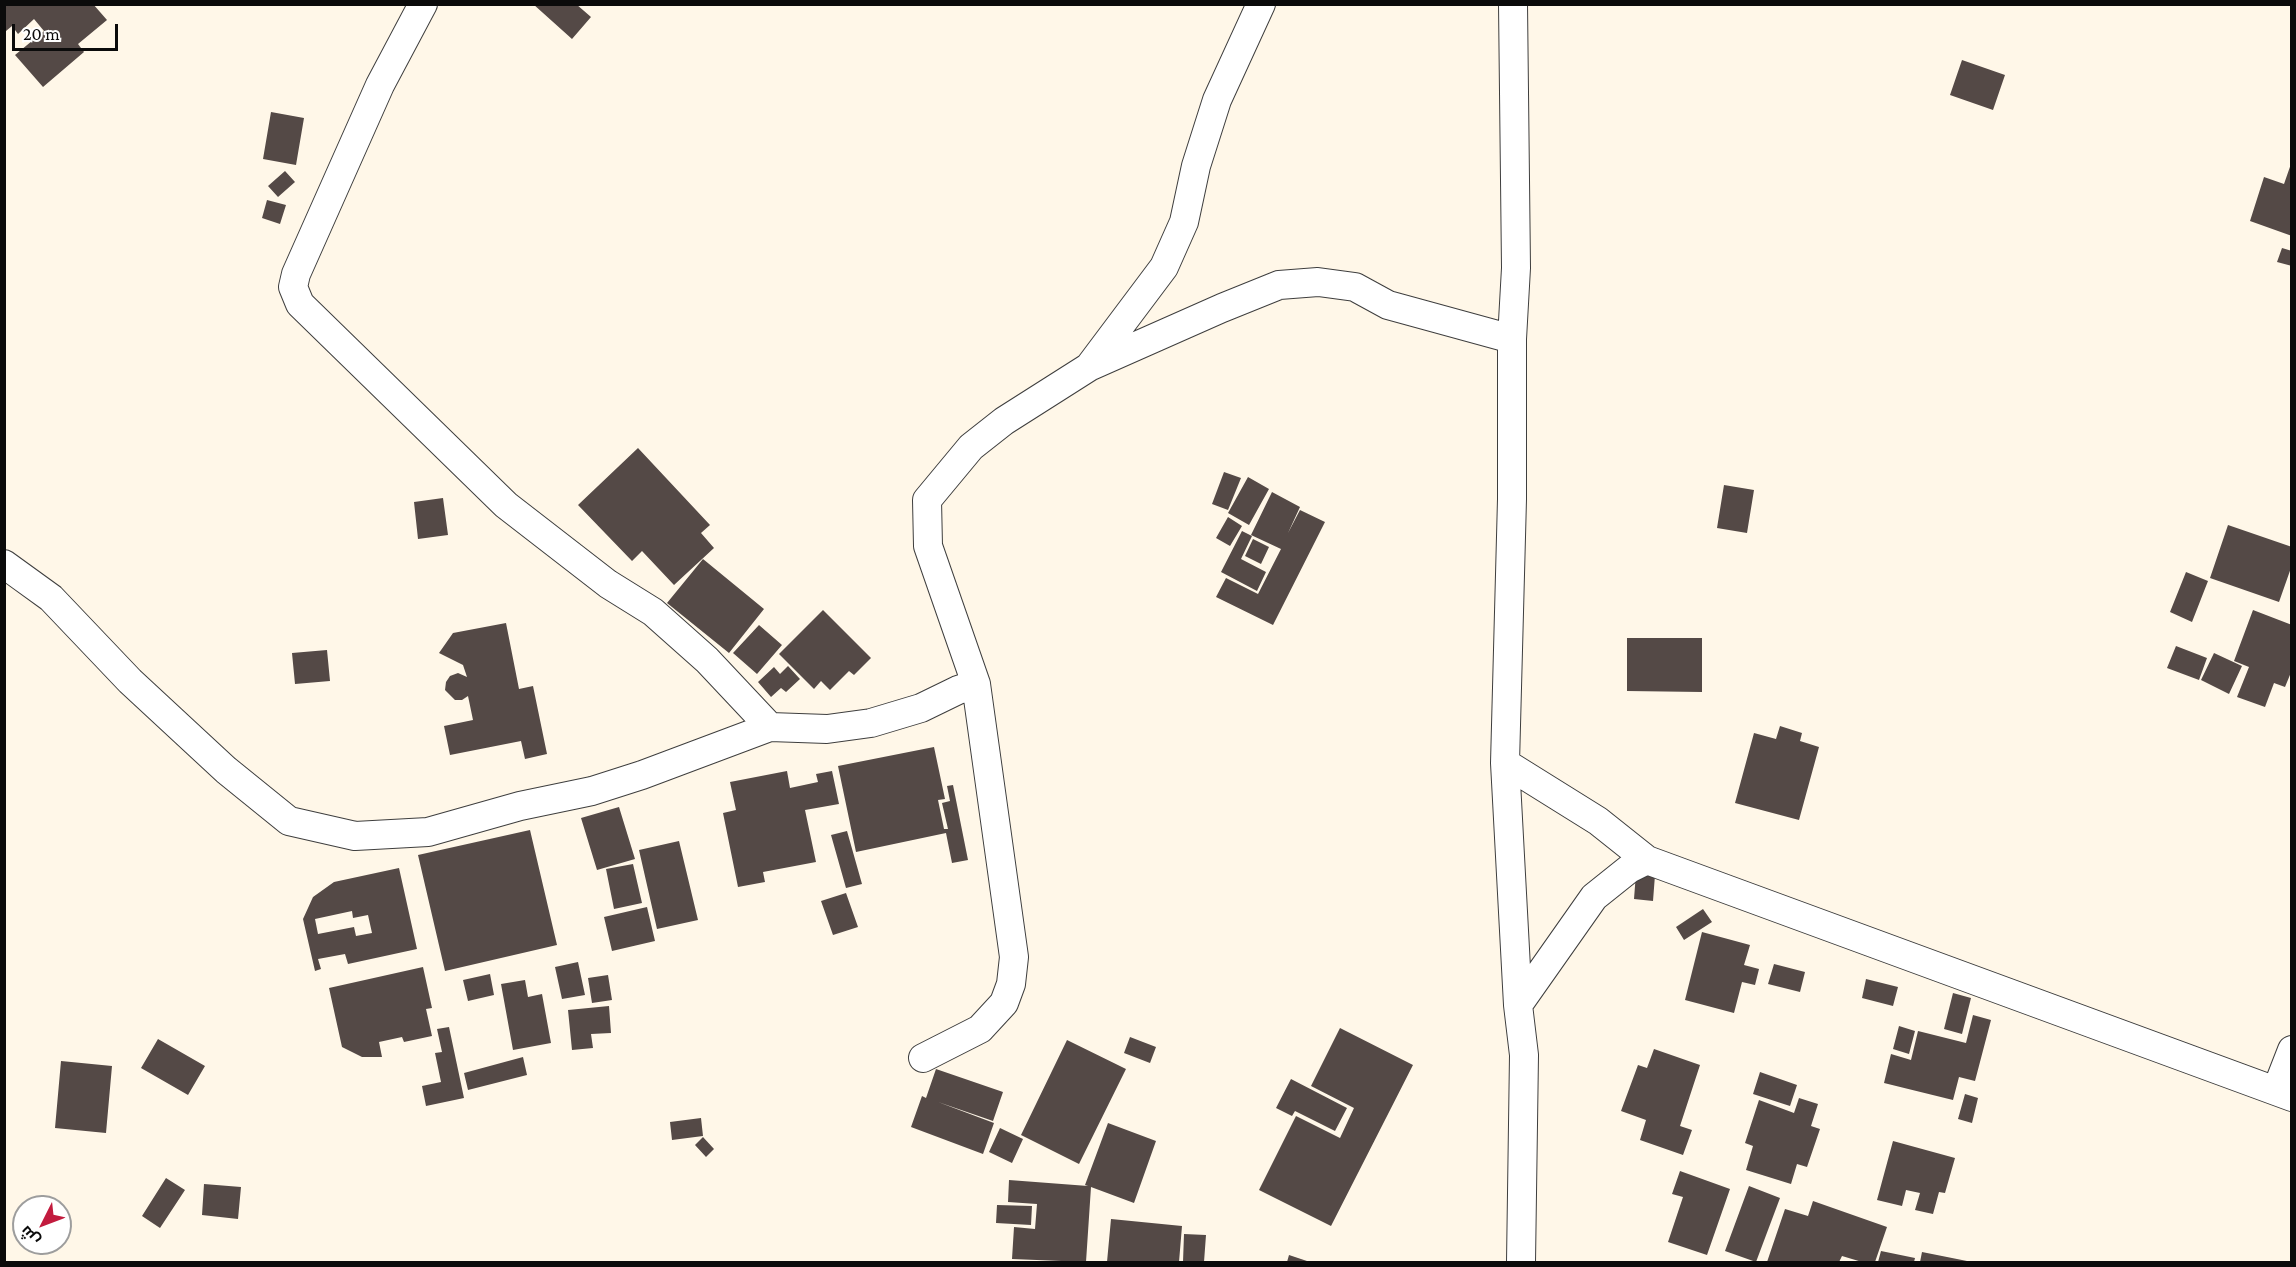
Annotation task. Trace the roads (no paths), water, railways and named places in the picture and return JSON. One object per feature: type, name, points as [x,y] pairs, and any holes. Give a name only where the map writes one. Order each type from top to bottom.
[{"type":"street","points":[[423,4],[380,85],[296,274],[293,287],[300,304],[506,505],[608,584],[653,612],[707,660],[770,727]]},
{"type":"street","points":[[1089,367],[1164,267],[1184,222],[1196,166],[1217,100],[1261,4]]},
{"type":"street","points":[[1513,4],[1516,268],[1512,339],[1512,499],[1505,763],[1518,1005],[1524,1055],[1521,1263]]},
{"type":"street","points":[[923,1058],[980,1029],[1004,1003],[1011,984],[1014,957],[976,684],[928,546],[927,500],[971,447],[1004,421],[1089,367],[1279,285],[1318,282],[1355,287],[1388,305],[1512,339]]},
{"type":"street","points":[[4,564],[51,598],[130,681],[226,770],[289,821],[355,836],[428,832],[520,806],[592,791],[642,776],[770,727],[827,729],[871,723],[921,708],[976,684]]},
{"type":"street","points":[[1505,763],[1598,821],[1647,860],[2284,1094],[2292,1050]]},
{"type":"street","points":[[1518,1005],[1594,897],[1629,869],[1647,860]]}]
